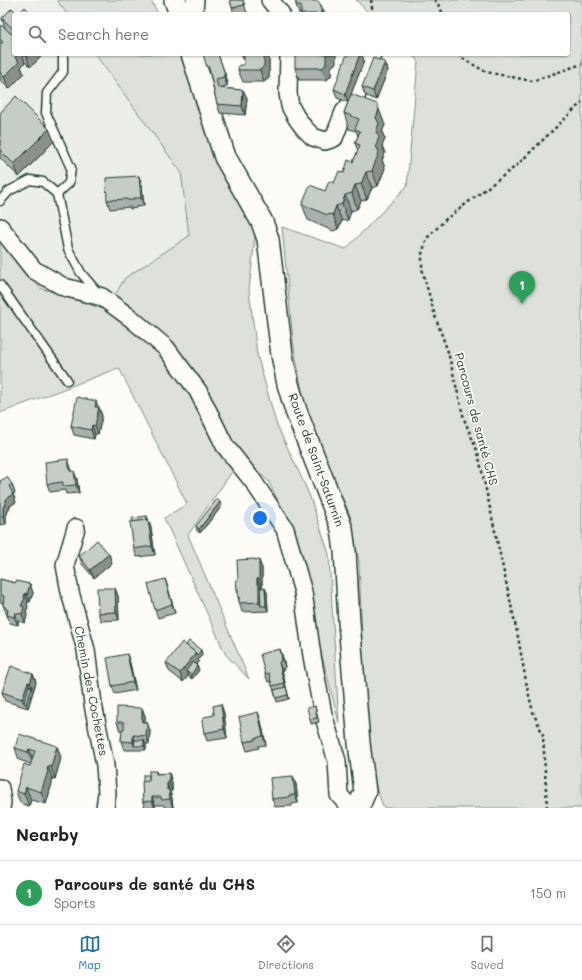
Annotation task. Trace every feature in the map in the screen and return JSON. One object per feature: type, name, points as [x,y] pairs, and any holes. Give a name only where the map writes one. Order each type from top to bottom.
[{"type":"street","points":[[176,0],[179,12]]},
{"type":"street","points":[[192,12],[194,10],[195,0]]},
{"type":"street","points":[[270,0],[279,12]]},
{"type":"street","name":"Route de Saint-Saturnin","points":[[193,56],[225,157],[262,222],[268,239],[282,355],[288,384],[298,418],[342,529],[345,551],[358,736],[365,792],[360,806]]},
{"type":"street","points":[[289,56],[288,93],[290,106],[304,128],[313,137],[324,141],[334,138],[344,112],[356,97],[371,56]]},
{"type":"street","points":[[0,227],[34,270],[64,287],[102,297],[132,319],[166,348],[198,391],[226,446],[253,481],[285,529],[303,592],[311,650],[323,714],[338,761],[339,795],[360,806]]},
{"type":"street","name":"Chemin des Cochettes","points":[[76,528],[66,566],[70,592],[86,650],[105,765],[107,793],[105,808]]},
{"type":"street","points":[[0,788],[2,808]]},
{"type":"lane","points":[[57,194],[69,183],[71,168],[46,113],[47,93],[63,72],[63,56]]},
{"type":"lane","points":[[0,201],[9,191],[30,180],[43,182],[57,194],[68,249],[81,273],[102,297]]},
{"type":"lane","points":[[0,286],[67,380]]},
{"type":"path","points":[[371,0],[373,12]]},
{"type":"path","points":[[434,0],[438,2],[442,12]]},
{"type":"path","points":[[460,56],[486,72],[532,81],[582,64]]},
{"type":"path","name":"Parcours de santé CHS","points":[[547,808],[543,735],[533,712],[527,687],[518,637],[478,453],[464,419],[448,352],[435,316],[422,269],[422,254],[427,238],[446,219],[516,166],[582,102]]},
{"type":"shaded area","points":[[0,0],[57,0],[66,12],[12,12],[12,56],[97,56],[182,172],[189,236],[96,322],[0,306]]},
{"type":"shaded area","points":[[57,0],[151,0],[157,12],[66,12]]},
{"type":"shaded area","points":[[356,0],[582,0],[582,808],[384,808],[377,791],[366,742],[359,562],[350,515],[323,455],[305,409],[293,341],[282,227],[346,249],[407,186],[418,61],[413,56],[570,56],[570,12],[368,12]]},
{"type":"shaded area","points":[[96,56],[181,56],[256,229],[249,290],[257,354],[276,423],[309,494],[329,554],[339,723],[289,525],[269,482],[243,456],[188,535],[249,679],[226,655],[164,518],[187,504],[119,368],[0,413],[0,236],[40,288],[106,310],[125,278],[189,236],[181,172]]},
{"type":"building","points":[[230,0],[243,0],[244,5],[232,8]]},
{"type":"building","points":[[296,1],[318,1],[321,5],[321,12],[301,12],[301,5],[296,5]]},
{"type":"building","points":[[25,7],[30,12],[20,12]]},
{"type":"building","points":[[12,8],[16,12],[12,12],[12,28],[2,18]]},
{"type":"building","points":[[0,26],[3,26],[11,34],[12,33],[12,56],[16,56],[15,58],[19,62],[4,77],[0,72],[0,45],[3,42],[0,39]]},
{"type":"building","points":[[204,56],[219,56],[225,74],[224,77],[216,79],[218,88],[243,90],[242,106],[217,104],[209,68]]},
{"type":"building","points":[[244,56],[264,56],[264,66],[260,70],[238,70],[239,65],[244,65]]},
{"type":"building","points":[[295,56],[326,56],[326,64],[322,68],[295,68]]},
{"type":"building","points":[[346,56],[359,56],[345,94],[334,89]]},
{"type":"building","points":[[373,58],[385,62],[373,91],[362,87]]},
{"type":"building","points":[[351,94],[377,104],[379,109],[376,118],[379,123],[376,132],[379,137],[376,146],[379,152],[372,171],[366,172],[361,184],[355,185],[352,193],[345,195],[342,204],[336,206],[333,214],[327,215],[302,204],[310,185],[325,191],[329,181],[334,183],[339,171],[344,173],[348,160],[353,162],[360,145],[355,143],[360,131],[355,129],[359,119],[344,113]]},
{"type":"building","points":[[16,96],[49,129],[14,164],[0,150],[0,113]]},
{"type":"building","points":[[139,176],[141,198],[133,198],[133,200],[107,200],[106,178]]},
{"type":"building","points":[[77,397],[96,401],[95,407],[99,407],[95,426],[92,425],[91,430],[71,426]]},
{"type":"building","points":[[68,459],[70,471],[74,471],[76,485],[63,486],[63,482],[47,484],[45,462]]},
{"type":"building","points":[[7,477],[12,484],[9,486],[13,494],[7,498],[3,508],[3,516],[0,516],[0,481]]},
{"type":"building","points":[[217,499],[220,502],[199,529],[196,526]]},
{"type":"building","points":[[147,516],[147,520],[133,522],[132,518]]},
{"type":"building","points":[[148,520],[152,546],[134,549],[130,522]]},
{"type":"building","points":[[97,540],[109,554],[90,570],[79,556]]},
{"type":"building","points":[[237,560],[259,560],[259,579],[257,579],[257,584],[259,584],[259,602],[239,603],[236,580],[238,580]]},
{"type":"building","points":[[0,579],[15,583],[16,581],[30,584],[27,594],[25,593],[25,598],[21,606],[24,607],[22,614],[15,613],[14,617],[7,615],[8,610],[3,605],[4,596],[0,594]]},
{"type":"building","points":[[165,579],[172,604],[155,610],[148,584]]},
{"type":"building","points":[[97,588],[115,588],[116,612],[98,613]]},
{"type":"building","points":[[260,588],[265,588],[266,606],[261,606]]},
{"type":"building","points":[[189,641],[201,650],[197,656],[196,653],[186,645]]},
{"type":"building","points":[[182,642],[196,653],[180,673],[166,663]]},
{"type":"building","points":[[280,649],[282,659],[279,662],[284,683],[272,686],[269,673],[265,674],[260,654]]},
{"type":"building","points":[[127,654],[133,682],[112,686],[107,658]]},
{"type":"building","points":[[193,662],[197,666],[191,675],[186,671]]},
{"type":"building","points":[[11,666],[33,674],[30,683],[28,682],[22,699],[2,692]]},
{"type":"building","points":[[29,686],[32,687],[26,704],[24,703]]},
{"type":"building","points":[[286,687],[288,695],[276,698],[274,690]]},
{"type":"building","points":[[221,704],[224,729],[204,733],[202,721],[204,717],[214,715],[213,706]]},
{"type":"building","points":[[315,706],[317,718],[310,719],[307,708]]},
{"type":"building","points":[[117,707],[142,708],[142,722],[147,722],[146,736],[133,735],[133,742],[121,741],[124,722],[117,722]]},
{"type":"building","points":[[258,712],[263,736],[255,738],[255,740],[244,742],[239,717]]},
{"type":"building","points":[[19,734],[57,746],[51,767],[48,766],[48,771],[41,792],[26,787],[24,794],[16,791],[24,764],[30,766],[35,751],[29,749],[28,752],[15,748]]},
{"type":"building","points":[[135,740],[144,740],[144,746],[134,746]]},
{"type":"building","points":[[149,771],[156,771],[156,774],[169,773],[167,790],[169,789],[170,799],[162,800],[161,797],[152,797],[152,801],[143,802],[142,782],[149,780]]},
{"type":"building","points":[[143,775],[149,775],[149,780],[143,781]]},
{"type":"building","points":[[293,776],[295,795],[272,799],[270,778]]},
{"type":"place","name":"Parcours de santé du CHS","points":[[522,304]]}]
